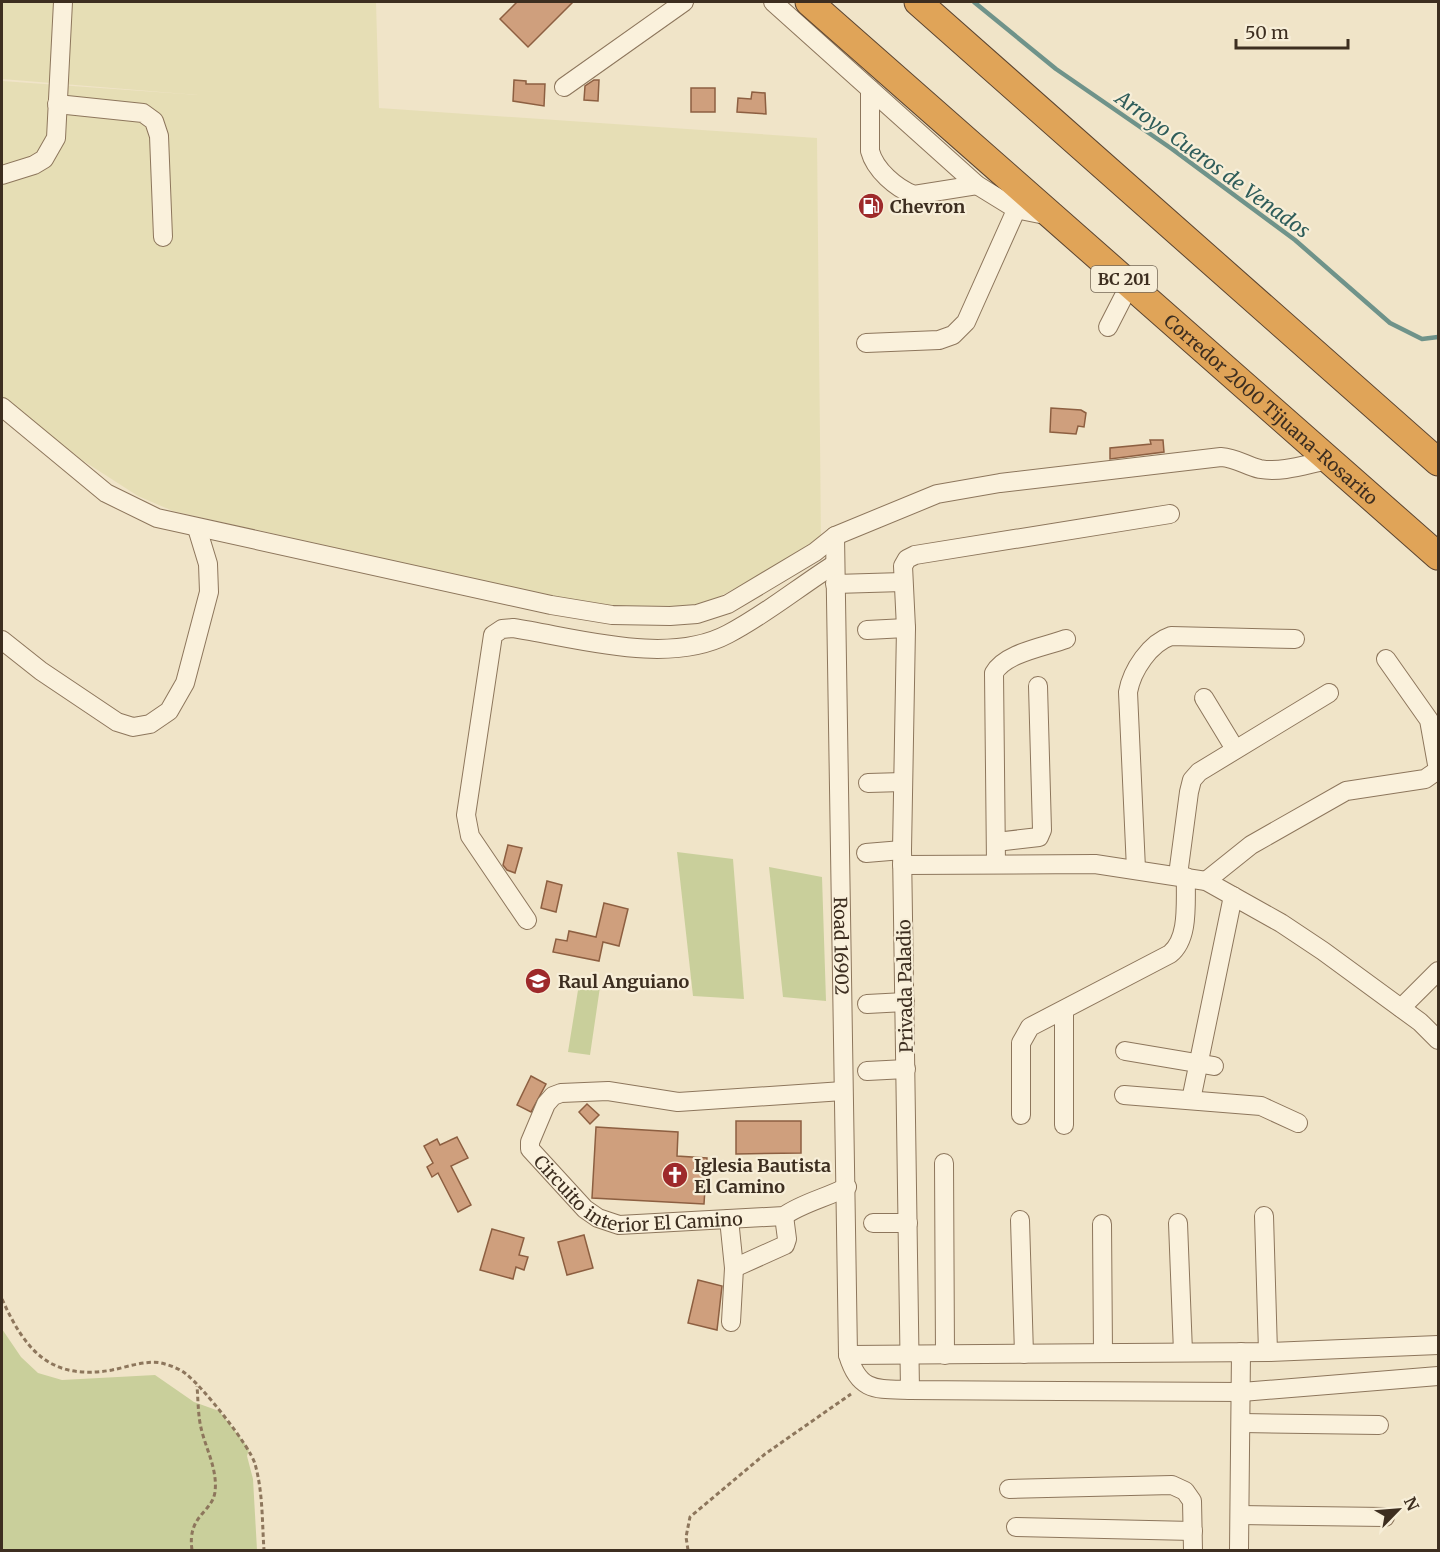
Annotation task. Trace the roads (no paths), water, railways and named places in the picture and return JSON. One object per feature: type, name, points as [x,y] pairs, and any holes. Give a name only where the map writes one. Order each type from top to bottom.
[{"type":"highway","name":"Corredor 2000 Tijuana-Rosarito","points":[[809,2],[1020,200],[1052,216],[1438,556]]},
{"type":"highway","points":[[918,2],[1438,462]]},
{"type":"street","points":[[2,175],[34,165],[51,151],[56,138],[63,2]]},
{"type":"street","points":[[564,87],[684,2]]},
{"type":"street","points":[[773,2],[977,185],[1020,200],[966,322],[953,335],[939,340],[866,343]]},
{"type":"street","points":[[870,88],[870,151],[879,169],[905,192],[914,195],[977,185]]},
{"type":"street","points":[[57,104],[143,113],[154,121],[159,136],[163,237]]},
{"type":"street","points":[[1108,327],[1130,284]]},
{"type":"street","points":[[2,407],[106,493],[157,518],[551,605],[642,617],[697,614],[728,604],[815,552],[835,536],[937,494],[1000,483],[1221,457],[1236,458],[1257,468],[1275,471],[1329,460]]},
{"type":"street","points":[[835,584],[903,582],[903,566],[907,559],[915,555],[1170,514]]},
{"type":"street","points":[[2,640],[41,671],[117,722],[133,727],[150,724],[169,711],[185,683],[208,592],[208,564],[196,528]]},
{"type":"street","name":"Road 16902","points":[[835,536],[848,1354]]},
{"type":"street","points":[[527,920],[470,836],[466,815],[493,635],[502,629],[513,628],[652,650],[685,649],[729,634],[835,564]]},
{"type":"street","name":"Privada Paladio","points":[[903,582],[906,628],[902,857],[910,1390]]},
{"type":"street","points":[[867,630],[906,628]]},
{"type":"street","points":[[1136,869],[1128,692],[1135,672],[1160,640],[1171,636],[1295,639]]},
{"type":"street","points":[[996,864],[994,673],[998,666],[1007,660],[1066,639]]},
{"type":"street","points":[[1206,881],[1251,845],[1346,790],[1425,779],[1438,770],[1429,720],[1386,659]]},
{"type":"street","points":[[996,842],[1031,840],[1039,837],[1042,830],[1038,686]]},
{"type":"street","points":[[1021,1115],[1021,1043],[1024,1034],[1030,1028],[1170,954],[1179,946],[1183,935],[1182,876],[1192,780],[1208,765],[1329,693]]},
{"type":"street","points":[[1204,698],[1235,748]]},
{"type":"street","points":[[868,783],[903,782]]},
{"type":"street","points":[[867,853],[996,864],[1095,864],[1206,881],[1315,945],[1401,1008],[1438,1041]]},
{"type":"street","points":[[1191,1100],[1206,1065],[1233,896]]},
{"type":"street","points":[[1401,1008],[1438,971]]},
{"type":"street","points":[[867,1004],[905,1002]]},
{"type":"street","points":[[1064,1010],[1064,1125]]},
{"type":"street","points":[[1125,1051],[1206,1065]]},
{"type":"street","points":[[867,1071],[906,1069]]},
{"type":"street","name":"Circuito interior El Camino","points":[[843,1090],[678,1102],[608,1091],[561,1092],[546,1104],[530,1142],[530,1149],[585,1209],[597,1218],[619,1225],[784,1216],[796,1207],[828,1197],[847,1187]]},
{"type":"street","points":[[1124,1095],[1262,1106],[1298,1123]]},
{"type":"street","points":[[944,1163],[945,1355]]},
{"type":"street","points":[[1264,1215],[1268,1352]]},
{"type":"street","points":[[734,1268],[785,1245],[784,1216]]},
{"type":"street","points":[[729,1219],[734,1268],[731,1322]]},
{"type":"street","points":[[1020,1220],[1024,1354]]},
{"type":"street","points":[[873,1223],[908,1223]]},
{"type":"street","points":[[1178,1223],[1183,1352]]},
{"type":"street","points":[[1102,1224],[1103,1353]]},
{"type":"street","points":[[1438,1345],[1268,1352],[848,1354],[855,1374],[865,1384],[875,1389],[1242,1392],[1438,1376]]},
{"type":"street","points":[[1239,1551],[1241,1352]]},
{"type":"street","points":[[1242,1423],[1379,1425]]},
{"type":"street","points":[[1009,1489],[1172,1485],[1185,1491],[1192,1501],[1193,1551]]},
{"type":"street","points":[[1240,1515],[1385,1517]]},
{"type":"street","points":[[1016,1527],[1193,1531]]},
{"type":"waterway","name":"Arroyo Cueros de Venados","points":[[974,2],[1056,69],[1172,149],[1295,240],[1390,323],[1422,339],[1438,337]]},
{"type":"place","name":"Chevron","points":[[871,206]]},
{"type":"place","name":"Raul Anguiano","points":[[538,981]]},
{"type":"place","name":"Iglesia Bautista El Camino","points":[[675,1175]]}]
